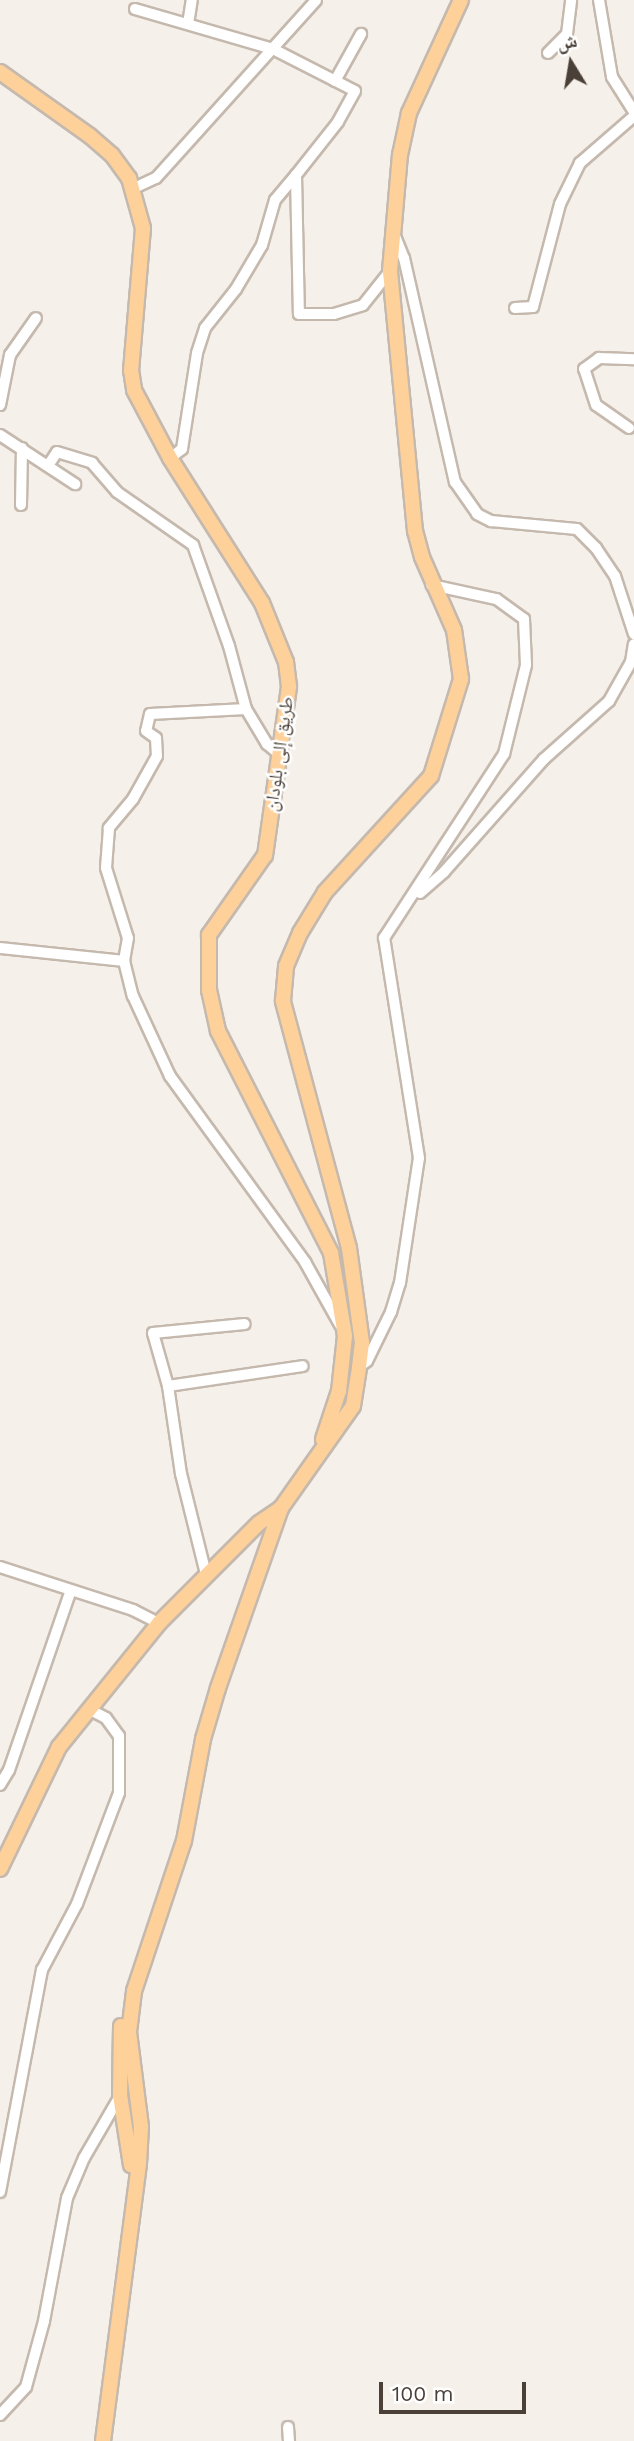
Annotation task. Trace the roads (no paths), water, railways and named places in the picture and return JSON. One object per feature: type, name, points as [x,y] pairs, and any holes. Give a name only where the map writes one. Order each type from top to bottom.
[{"type":"main road","points":[[124,2112],[134,2087],[129,2032],[134,1991],[184,1841],[203,1739],[281,1508],[320,1448],[353,1406],[362,1343],[349,1248],[283,1001],[286,966],[300,933],[325,892],[431,776],[449,727],[461,679],[454,631],[432,585],[415,531],[390,271],[392,230],[409,113],[461,0]]},
{"type":"main road","name":"طريق إلى بلودان","points":[[0,72],[112,155],[132,189],[143,228],[131,370],[134,390],[170,458],[275,629],[289,687],[265,855],[209,935],[209,990],[218,1031],[331,1253],[345,1336],[339,1391],[320,1448]]},
{"type":"main road","points":[[0,1869],[59,1747],[159,1623],[259,1522],[281,1508]]},
{"type":"main road","points":[[102,2440],[132,2224],[124,2112],[120,2095],[125,1992],[131,1967],[167,1890]]},
{"type":"street","points":[[188,24],[192,0]]},
{"type":"street","points":[[132,189],[156,178],[316,0]]},
{"type":"street","points":[[548,52],[567,34],[571,0]]},
{"type":"street","points":[[515,308],[533,307],[560,204],[580,163],[634,114],[612,77],[599,0]]},
{"type":"street","points":[[135,9],[273,48],[355,91],[338,122],[275,200],[262,245],[236,289],[205,328],[197,353],[182,449],[170,458]]},
{"type":"street","points":[[335,80],[361,34]]},
{"type":"street","points":[[296,175],[299,314],[334,314],[363,305],[390,271]]},
{"type":"street","points":[[392,230],[404,258],[455,482],[477,514],[491,521],[577,529],[596,548],[615,576],[634,634]]},
{"type":"street","points":[[0,405],[10,355],[36,318]]},
{"type":"street","points":[[629,428],[596,405],[584,369],[599,358],[634,359]]},
{"type":"street","points":[[0,435],[49,464],[75,484]]},
{"type":"street","points":[[21,505],[22,448]]},
{"type":"street","points":[[49,464],[57,452],[92,463],[117,492],[192,545],[229,646],[246,709],[267,744],[279,754]]},
{"type":"street","points":[[412,899],[504,754],[526,665],[524,619],[496,599],[432,585]]},
{"type":"street","points":[[359,1367],[367,1361],[391,1311],[400,1283],[419,1158],[384,938],[394,918],[444,872],[544,759],[609,701],[631,662],[634,645]]},
{"type":"street","points":[[246,709],[150,714],[146,731],[156,738],[157,757],[133,799],[109,828],[105,846],[112,897],[128,938],[124,961],[133,996],[170,1076],[305,1262],[345,1336]]},
{"type":"street","points":[[0,948],[124,961]]},
{"type":"street","points":[[206,1574],[181,1474],[168,1386],[153,1333],[245,1324]]},
{"type":"street","points":[[168,1386],[303,1366]]},
{"type":"street","points":[[0,1567],[70,1593],[133,1610],[159,1623]]},
{"type":"street","points":[[0,1785],[9,1770],[70,1593]]},
{"type":"street","points":[[0,2192],[42,1970],[77,1904],[119,1793],[119,1736],[106,1718],[90,1710]]},
{"type":"street","points":[[120,2095],[134,2087]]},
{"type":"street","points":[[0,2415],[26,2387],[44,2321],[67,2198],[84,2158],[124,2112]]},
{"type":"street","points":[[288,2427],[289,2441]]}]
